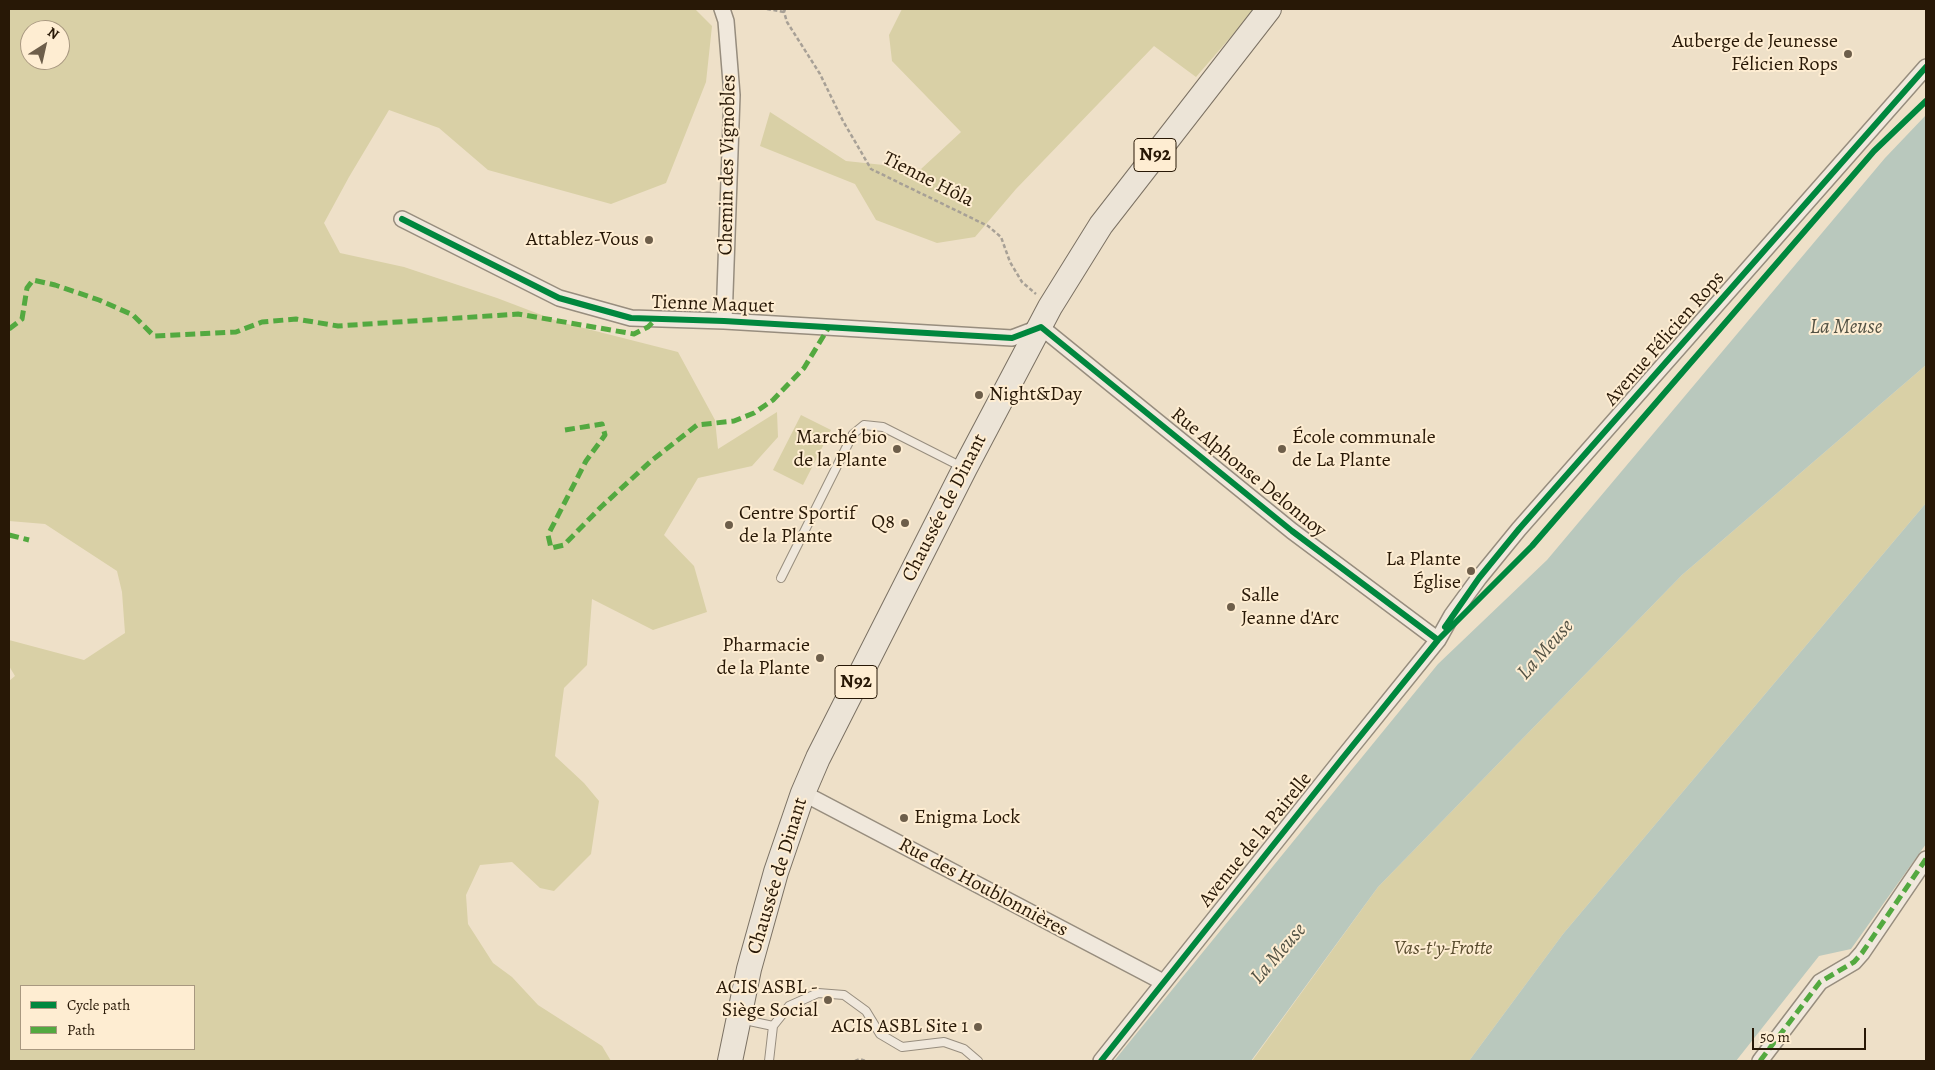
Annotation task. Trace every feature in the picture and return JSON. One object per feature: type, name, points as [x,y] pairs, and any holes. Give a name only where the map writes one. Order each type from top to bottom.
[{"type":"main road","name":"Chaussée de Dinant","points":[[730,1061],[749,969],[776,872],[803,793],[818,758],[965,468],[1045,317],[1101,225],[1269,9]]},
{"type":"street","name":"Chemin des Vignobles","points":[[722,9],[726,22],[732,95],[724,321]]},
{"type":"street","name":"Avenue Félicien Rops","points":[[1438,640],[1452,615],[1479,578],[1519,529],[1926,67]]},
{"type":"street","name":"Tienne Maquet","points":[[402,219],[559,298],[632,318],[724,321],[1012,338],[1045,317]]},
{"type":"street","name":"Rue Alphonse Delonnoy","points":[[1045,317],[1083,359],[1292,531],[1438,640]]},
{"type":"street","name":"Avenue de la Pairelle","points":[[1101,1061],[1438,640]]},
{"type":"street","name":"Rue des Houblonnières","points":[[803,793],[1163,982]]},
{"type":"street","points":[[1760,1061],[1820,982],[1854,962],[1862,953],[1926,859]]},
{"type":"lane","points":[[781,578],[853,434],[864,426],[884,427],[965,468]]},
{"type":"lane","points":[[769,1061],[772,1026],[789,1006],[818,993],[844,995],[866,1011],[880,1034],[902,1047],[944,1042],[964,1049],[978,1061]]},
{"type":"lane","points":[[739,1019],[772,1026]]},
{"type":"path","points":[[767,9],[784,11]]},
{"type":"path","points":[[855,1061],[860,1059],[866,1061]]},
{"type":"green space","points":[[9,9],[695,9],[712,26],[706,82],[666,183],[611,204],[488,170],[439,128],[389,110],[324,223],[340,253],[404,267],[497,298],[560,322],[678,352],[715,420],[718,449],[777,412],[778,437],[752,466],[698,478],[664,535],[694,566],[707,612],[653,630],[592,599],[587,665],[564,688],[555,756],[584,783],[599,801],[591,854],[554,891],[540,888],[512,862],[480,865],[466,895],[468,924],[493,963],[512,977],[538,1005],[602,1046],[611,1061],[9,1061],[9,681],[15,676],[9,666],[9,640],[84,660],[125,633],[122,592],[117,571],[45,524],[9,521]]},
{"type":"green space","points":[[902,9],[1255,9],[1196,77],[1154,46],[1016,189],[975,237],[937,243],[876,220],[855,184],[760,146],[770,112],[846,161],[921,169],[961,132],[892,61],[889,35]]},
{"type":"green space","name":"Vas-t'y-Frotte","points":[[1926,365],[1926,503],[1563,934],[1469,1061],[1252,1061],[1378,887],[1682,575]]},
{"type":"green space","points":[[801,415],[831,430],[803,485],[773,470]]},
{"type":"water","name":"La Meuse","points":[[1926,115],[1926,365],[1682,575],[1378,887],[1251,1061],[1114,1061],[1438,664],[1547,560],[1885,158]]},
{"type":"water","points":[[1926,503],[1926,844],[1851,949],[1819,956],[1736,1061],[1469,1061],[1563,934]]},
{"type":"marked path","points":[[9,329],[22,319],[27,288],[33,280],[55,285],[99,300],[133,315],[154,336],[236,332],[262,322],[296,319],[338,326],[518,314],[634,334],[648,327],[656,319]]},
{"type":"marked path","points":[[565,430],[602,424],[605,435],[586,461],[548,535],[551,548],[564,545],[601,507],[651,461],[697,425],[734,421],[754,413],[773,400],[804,368],[829,327]]},
{"type":"marked path","points":[[9,535],[29,540]]},
{"type":"marked path","points":[[1760,1061],[1820,982],[1854,962],[1862,953],[1926,859]]},
{"type":"cycle path","points":[[1445,627],[1479,578],[1519,529],[1926,67]]},
{"type":"cycle path","points":[[1101,1061],[1438,640],[1532,546],[1874,151],[1926,101]]},
{"type":"cycle path","points":[[402,219],[559,298],[631,318],[724,321],[1012,338],[1041,327],[1292,531],[1438,640]]},
{"type":"place","name":"Auberge de Jeunesse Félicien Rops","points":[[1848,54]]},
{"type":"place","name":"Attablez-Vous","points":[[649,240]]},
{"type":"place","name":"Night&Day","points":[[979,395]]},
{"type":"place","name":"Marché bio de la Plante","points":[[897,449]]},
{"type":"place","name":"École communale de La Plante","points":[[1282,449]]},
{"type":"place","name":"Q8","points":[[905,523]]},
{"type":"place","name":"Centre Sportif de la Plante","points":[[729,525]]},
{"type":"place","name":"La Plante Église","points":[[1471,571]]},
{"type":"place","name":"Salle Jeanne d'Arc","points":[[1231,607]]},
{"type":"place","name":"Pharmacie de la Plante","points":[[820,658]]},
{"type":"place","name":"Enigma Lock","points":[[904,818]]},
{"type":"place","name":"ACIS ASBL - Siège Social","points":[[828,1000]]},
{"type":"place","name":"ACIS ASBL Site 1","points":[[978,1027]]}]
